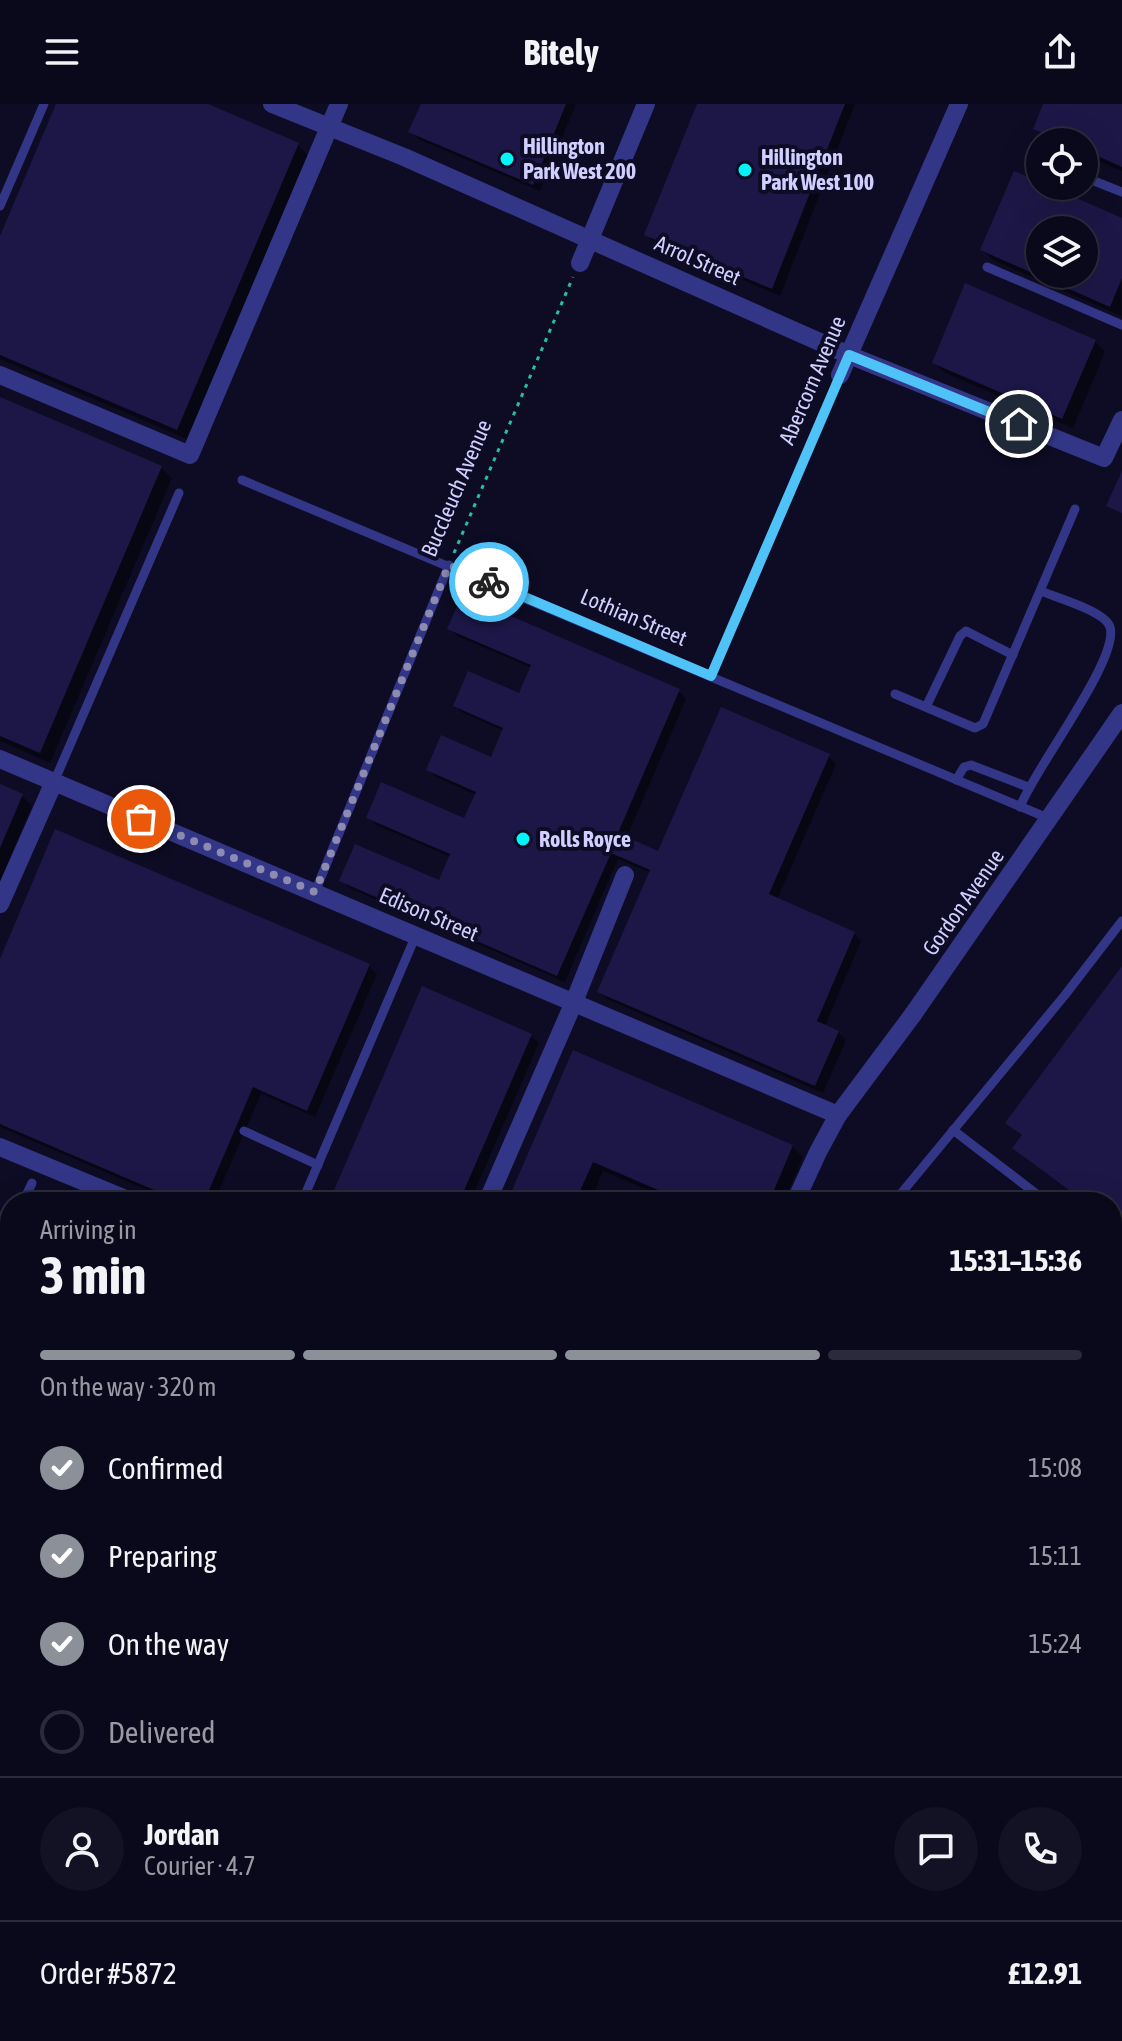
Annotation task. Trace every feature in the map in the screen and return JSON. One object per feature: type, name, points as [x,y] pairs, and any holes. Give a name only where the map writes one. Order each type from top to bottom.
[{"type":"street","name":"Arrol Street","points":[[272,104],[404,157],[849,355],[1104,458],[1122,420]]},
{"type":"street","points":[[0,375],[190,455],[339,104]]},
{"type":"street","points":[[580,263],[646,104]]},
{"type":"street","name":"Abercorn Avenue","points":[[840,375],[959,104]]},
{"type":"street","name":"Gordon Avenue","points":[[800,1192],[838,1115],[914,1013],[1122,713]]},
{"type":"street","name":"Edison Street","points":[[0,759],[838,1115]]},
{"type":"street","points":[[0,904],[54,782]]},
{"type":"street","points":[[491,1192],[625,875]]},
{"type":"street","points":[[0,1147],[109,1192]]},
{"type":"lane","points":[[0,206],[44,104]]},
{"type":"lane","points":[[1098,183],[1122,192]]},
{"type":"lane","points":[[987,267],[1122,325]]},
{"type":"lane","name":"Abercorn Avenue","points":[[711,676],[840,375]]},
{"type":"lane","name":"Lothian Street","points":[[242,480],[1050,819]]},
{"type":"lane","points":[[54,782],[179,493]]},
{"type":"lane","points":[[895,694],[975,728],[983,724],[1075,509]]},
{"type":"lane","name":"Buccleuch Avenue","points":[[315,892],[449,565]]},
{"type":"lane","points":[[1020,807],[1028,787],[1086,696],[1110,642],[1110,626],[1101,616],[1041,591]]},
{"type":"lane","points":[[926,707],[960,636],[966,631],[1013,655]]},
{"type":"lane","points":[[956,780],[964,767],[971,765],[1028,787]]},
{"type":"lane","points":[[902,1192],[1122,921]]},
{"type":"lane","points":[[306,1192],[416,935]]},
{"type":"lane","points":[[953,1130],[1034,1192]]},
{"type":"lane","points":[[244,1131],[318,1165]]},
{"type":"lane","points":[[28,1192],[32,1183]]},
{"type":"path","name":"Buccleuch Avenue","points":[[449,565],[580,263]]},
{"type":"building","points":[[56,104],[208,104],[299,143],[177,430],[0,355],[0,236]]},
{"type":"building","name":"Hillington Park West 200","points":[[421,104],[566,104],[533,185],[408,132]]},
{"type":"building","name":"Hillington Park West 100","points":[[697,104],[845,104],[772,289],[644,235]]},
{"type":"building","points":[[1043,104],[1122,104],[1122,167],[1098,156],[1098,128],[1033,128]]},
{"type":"building","points":[[1014,171],[1026,176],[1026,200],[1081,200],[1122,218],[1122,278],[1110,307],[1067,288],[1098,288],[1098,216],[1026,216],[1026,270],[980,250]]},
{"type":"building","points":[[965,283],[1096,340],[1062,419],[932,363]]},
{"type":"building","points":[[0,397],[162,466],[40,753],[0,736]]},
{"type":"building","points":[[1122,471],[1122,513],[1106,506]]},
{"type":"building","name":"Rolls Royce","points":[[462,595],[680,689],[618,833],[658,851],[721,707],[830,754],[769,894],[855,932],[817,1021],[839,1031],[815,1086],[597,992],[650,870],[611,853],[557,976],[339,881],[355,844],[439,880],[450,854],[366,818],[381,782],[464,818],[476,792],[426,770],[441,735],[491,757],[503,728],[453,706],[468,671],[519,693],[531,665],[447,629]]},
{"type":"building","points":[[0,784],[23,794],[0,848]]},
{"type":"building","points":[[55,829],[370,964],[307,1111],[253,1087],[208,1192],[159,1192],[0,1124],[0,959]]},
{"type":"building","points":[[1122,966],[1122,1192],[1071,1192],[1012,1148],[1022,1135],[1005,1123]]},
{"type":"building","points":[[422,986],[532,1034],[463,1192],[333,1192]]},
{"type":"building","points":[[573,1050],[793,1145],[773,1192],[663,1192],[593,1162],[580,1192],[511,1192]]},
{"type":"way so far","points":[[141,819],[315,892],[449,565],[489,582]]},
{"type":"place","name":"Hillington Park West 200","points":[[507,159]]},
{"type":"place","name":"Hillington Park West 100","points":[[745,170]]},
{"type":"place","name":"Rolls Royce","points":[[523,839]]},
{"type":"route","points":[[489,582],[711,676],[849,355],[1019,424]]}]
